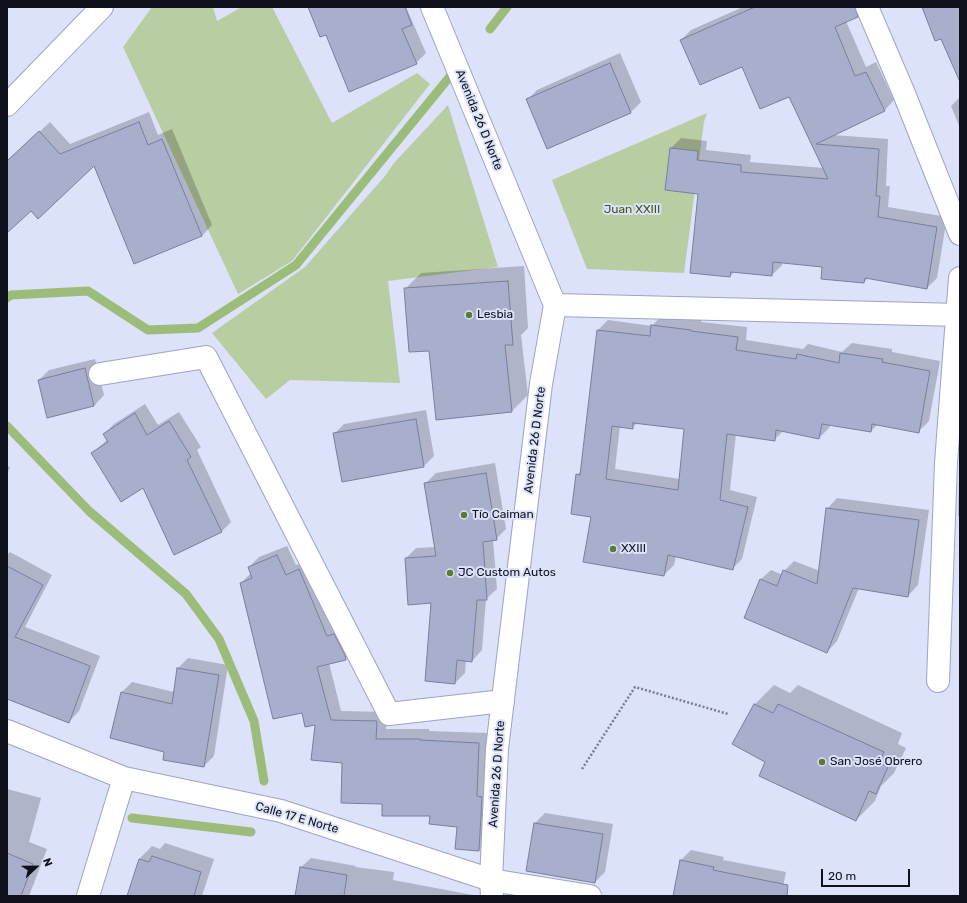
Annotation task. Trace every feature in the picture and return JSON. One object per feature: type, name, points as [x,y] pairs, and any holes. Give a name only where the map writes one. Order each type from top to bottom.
[{"type":"street","points":[[7,105],[102,7]]},
{"type":"street","name":"Avenida 26 D Norte","points":[[432,7],[555,305],[541,384],[497,749],[492,888]]},
{"type":"street","points":[[867,7],[903,91],[960,234]]},
{"type":"street","points":[[938,680],[946,463],[960,278]]},
{"type":"street","points":[[555,305],[958,314]]},
{"type":"street","points":[[100,374],[206,357],[389,714],[503,701]]},
{"type":"street","name":"Calle 17 E Norte","points":[[7,731],[124,778],[281,811],[492,888],[590,896]]},
{"type":"street","points":[[88,896],[124,778]]},
{"type":"path","points":[[582,769],[635,687],[728,714]]},
{"type":"green space","points":[[152,7],[213,7],[217,21],[242,7],[272,7],[332,123],[417,73],[430,84],[292,261],[238,294],[123,47]]},
{"type":"green space","points":[[448,105],[498,267],[388,281],[400,383],[290,380],[266,399],[212,333],[305,267],[385,176],[394,163]]},
{"type":"green space","name":"Juan XXIII","points":[[707,113],[704,122],[684,273],[587,269],[552,180]]},
{"type":"building","points":[[308,7],[405,7],[412,25],[402,29],[417,64],[349,92],[326,35],[320,37]]},
{"type":"building","points":[[755,7],[855,7],[858,17],[835,27],[855,76],[866,72],[885,111],[816,144],[879,149],[876,196],[880,196],[878,217],[937,227],[927,289],[865,278],[864,283],[821,279],[822,267],[773,262],[772,276],[731,272],[730,277],[690,273],[698,194],[665,190],[670,148],[698,151],[697,160],[741,165],[741,172],[828,179],[789,97],[760,109],[742,67],[700,85],[680,40]]},
{"type":"building","points":[[922,7],[960,7],[960,82],[941,39],[935,41]]},
{"type":"building","points":[[610,63],[631,113],[547,149],[526,99]]},
{"type":"building","points":[[139,122],[148,145],[162,139],[202,236],[134,264],[94,166],[38,219],[31,211],[7,233],[7,161],[39,131],[60,154]]},
{"type":"building","points":[[508,281],[513,345],[505,345],[512,412],[436,420],[429,351],[409,352],[404,288]]},
{"type":"building","points":[[651,325],[738,337],[736,350],[796,359],[797,354],[839,363],[840,353],[883,359],[882,362],[930,371],[919,433],[872,424],[871,432],[822,424],[819,439],[776,430],[775,441],[727,434],[720,500],[748,507],[733,570],[668,555],[664,576],[583,562],[591,517],[571,514],[576,474],[580,475],[597,330],[650,336]],"holes":[[[633,423],[684,429],[678,490],[606,479],[612,426],[633,429]]]},
{"type":"building","points":[[85,368],[94,406],[47,418],[38,380]]},
{"type":"building","points":[[135,413],[147,435],[169,421],[191,457],[187,460],[222,532],[174,555],[143,488],[121,502],[91,453],[108,442],[103,434]]},
{"type":"building","points":[[416,419],[424,467],[342,482],[333,433]]},
{"type":"building","points":[[486,473],[497,540],[483,542],[487,600],[477,600],[472,662],[457,660],[455,684],[425,681],[431,603],[408,605],[405,558],[436,556],[424,483]]},
{"type":"building","points":[[826,508],[919,520],[908,597],[853,588],[827,653],[744,618],[760,579],[777,586],[783,570],[817,584]]},
{"type":"building","points":[[277,555],[286,575],[299,569],[327,636],[334,634],[345,655],[346,660],[317,667],[331,720],[377,721],[376,739],[420,739],[479,743],[477,796],[482,797],[479,851],[455,849],[457,827],[429,824],[430,816],[382,816],[382,804],[341,803],[342,763],[311,760],[315,725],[305,727],[302,713],[273,719],[240,583],[252,578],[248,567]]},
{"type":"building","points":[[7,566],[43,585],[15,637],[90,666],[69,723],[7,699]]},
{"type":"building","points":[[177,668],[219,675],[204,767],[163,760],[164,752],[110,738],[121,692],[172,704]]},
{"type":"building","name":"San José Obrero","points":[[754,704],[773,713],[778,704],[884,752],[879,763],[888,767],[876,794],[869,791],[856,821],[759,776],[765,762],[732,744]]},
{"type":"building","points":[[534,823],[603,834],[595,883],[526,871]]},
{"type":"building","points":[[7,853],[33,864],[21,896],[7,896]]},
{"type":"building","points":[[152,856],[201,872],[194,896],[127,896],[139,859],[149,862]]},
{"type":"building","points":[[680,860],[714,867],[713,870],[788,885],[787,896],[673,896]]},
{"type":"building","points":[[300,867],[347,875],[344,896],[295,896]]},
{"type":"waterway","points":[[490,29],[507,7]]},
{"type":"waterway","points":[[7,298],[11,295],[88,291],[148,330],[198,328],[296,265],[456,69]]},
{"type":"waterway","points":[[7,426],[89,511],[186,594],[219,639],[254,721],[264,781]]},
{"type":"waterway","points":[[132,818],[251,832]]},
{"type":"place","name":"Lesbia","points":[[469,315]]},
{"type":"place","name":"Tío Caiman","points":[[464,515]]},
{"type":"place","name":"XXIII","points":[[613,549]]},
{"type":"place","name":"JC Custom Autos","points":[[450,573]]},
{"type":"place","name":"San José Obrero","points":[[822,762]]}]
